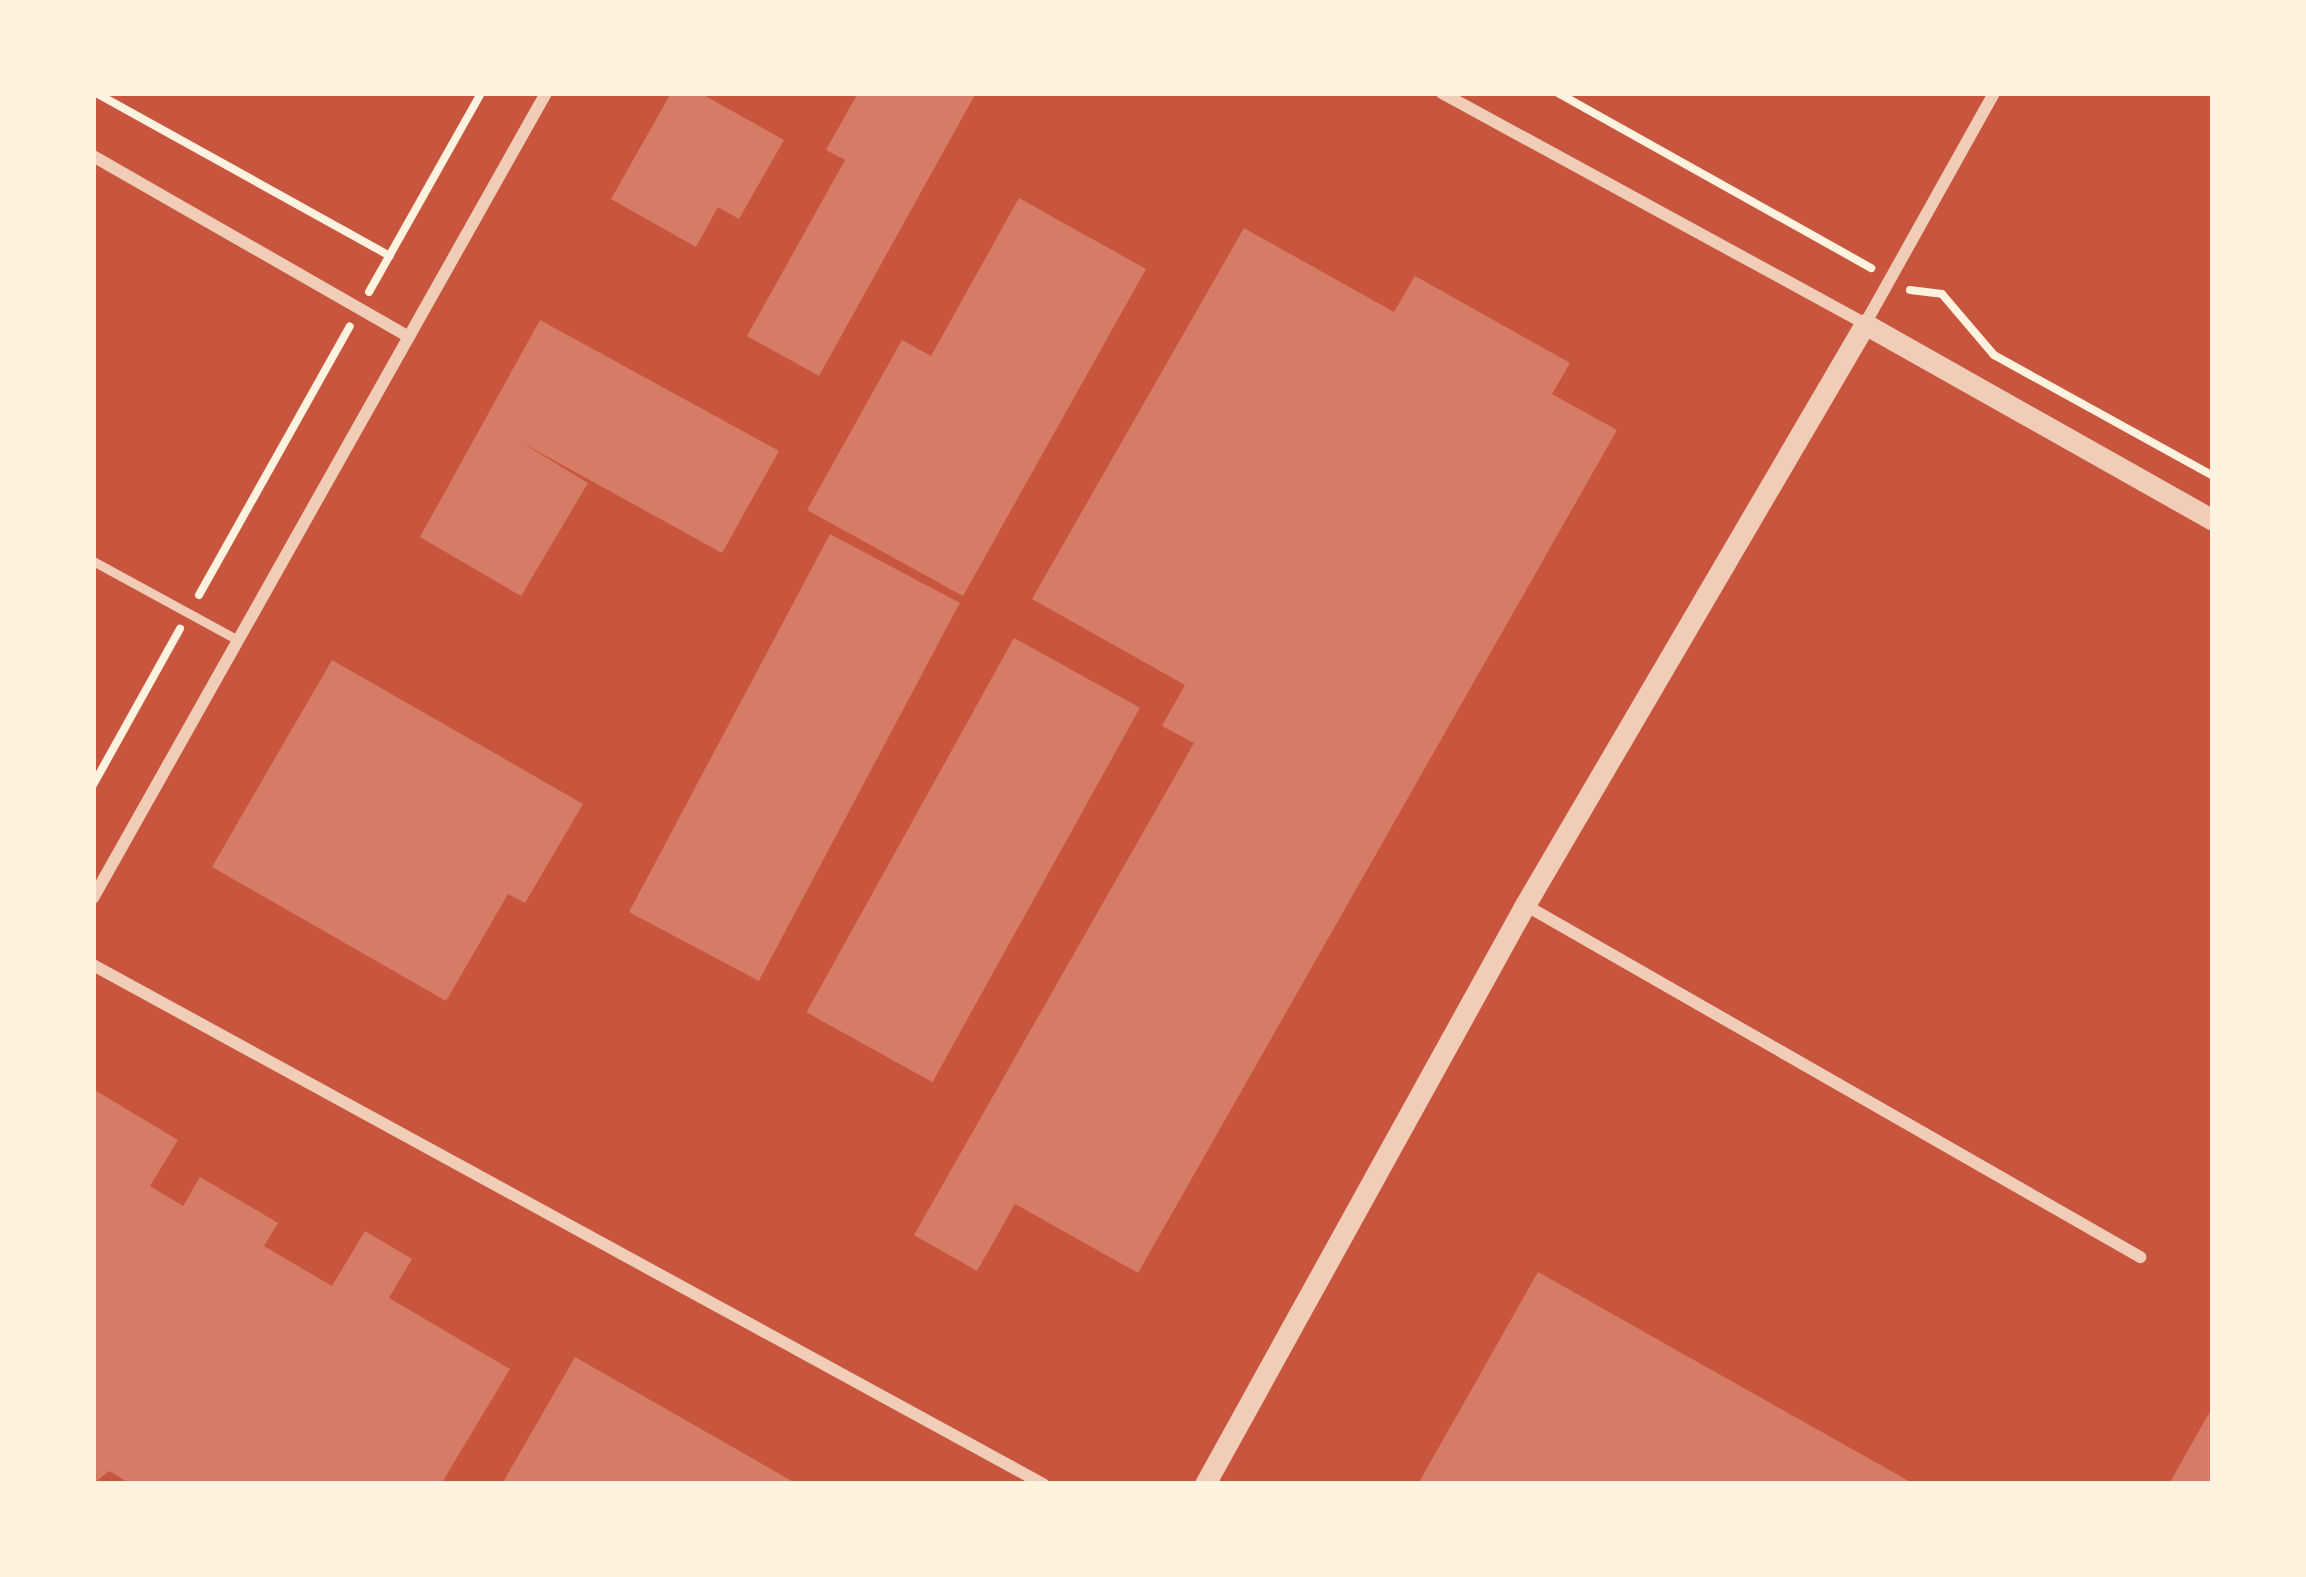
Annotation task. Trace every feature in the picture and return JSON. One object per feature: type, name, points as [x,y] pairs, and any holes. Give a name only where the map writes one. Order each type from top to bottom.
[{"type":"street","points":[[93,898],[545,93]]},
{"type":"street","points":[[1442,93],[2213,520]]},
{"type":"street","points":[[1205,1484],[1525,905],[1865,324],[1994,93]]},
{"type":"street","points":[[93,156],[410,337]]},
{"type":"street","points":[[1525,905],[2140,1257]]},
{"type":"street","points":[[93,965],[1042,1484]]},
{"type":"lane","points":[[93,561],[238,640]]},
{"type":"path","points":[[96,93],[389,256]]},
{"type":"path","points":[[93,785],[481,93]]},
{"type":"building","points":[[671,93],[700,93],[784,140],[739,219],[718,207],[696,247],[611,199]]},
{"type":"building","points":[[858,93],[976,93],[819,376],[747,336],[845,160],[826,150]]},
{"type":"building","points":[[1019,198],[1146,269],[963,596],[807,510],[902,340],[931,356]]},
{"type":"building","points":[[1244,228],[1394,312],[1415,276],[1570,363],[1552,394],[1617,430],[1138,1273],[1015,1204],[977,1271],[914,1235],[1194,743],[1162,726],[1185,685],[1032,599]]},
{"type":"building","points":[[540,320],[779,451],[722,553],[519,441],[588,483],[521,596],[420,537]]},
{"type":"building","points":[[830,534],[960,603],[759,981],[629,912]]},
{"type":"building","points":[[1014,638],[1140,708],[932,1082],[807,1012]]},
{"type":"building","points":[[332,660],[583,804],[525,903],[508,894],[446,1001],[212,867]]},
{"type":"building","points":[[93,1089],[178,1140],[150,1186],[183,1206],[200,1177],[278,1223],[264,1246],[332,1286],[365,1231],[412,1259],[389,1298],[510,1369],[441,1484],[131,1484],[109,1471],[93,1484]]},
{"type":"building","points":[[1538,1272],[1914,1484],[1418,1484]]},
{"type":"building","points":[[575,1357],[797,1484],[502,1484]]},
{"type":"building","points":[[2213,1406],[2213,1484],[2169,1484]]}]
